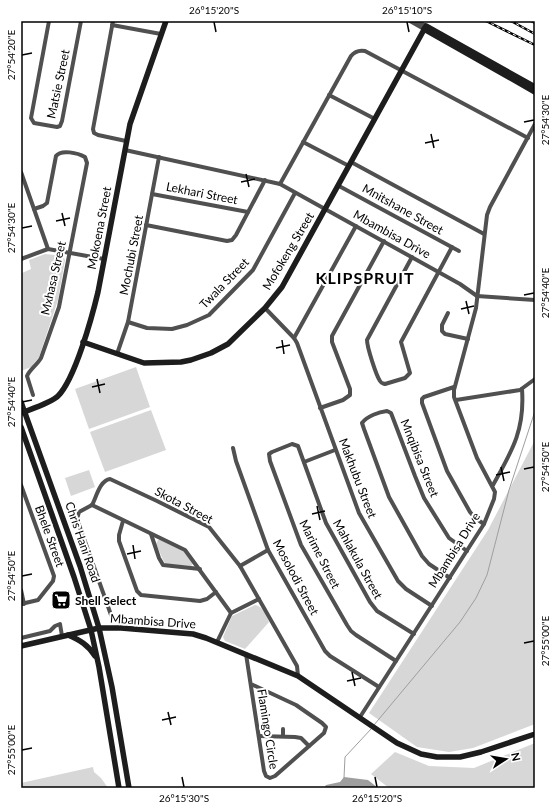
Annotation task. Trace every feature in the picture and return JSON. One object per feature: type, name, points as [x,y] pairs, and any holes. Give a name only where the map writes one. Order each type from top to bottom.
[{"type":"street","name":"Matsie Street","points":[[48,21],[31,116],[34,123],[57,127],[62,123],[81,21]]},
{"type":"street","name":"Mokoena Street","points":[[23,412],[52,400],[60,394],[72,372],[83,342],[93,313],[126,141],[133,114],[166,21]]},
{"type":"street","points":[[410,21],[425,27],[535,87]]},
{"type":"street","points":[[417,21],[535,92]]},
{"type":"street","points":[[126,141],[98,135],[94,133],[93,129],[113,23],[161,34]]},
{"type":"street","name":"Mofokeng Street","points":[[83,342],[144,363],[181,362],[191,360],[211,353],[228,344],[265,308],[282,287],[339,186],[425,27]]},
{"type":"street","points":[[280,184],[351,56],[358,51],[366,51],[528,138]]},
{"type":"street","points":[[329,95],[375,119]]},
{"type":"street","points":[[522,389],[522,415],[519,429],[509,457],[493,485],[477,458],[456,400],[454,387],[476,308],[487,215],[535,124]]},
{"type":"street","points":[[303,142],[350,164],[484,234]]},
{"type":"street","name":"Mbambisa Drive","points":[[125,150],[280,184],[466,287],[477,296]]},
{"type":"street","name":"Mxhasa Street","points":[[33,395],[27,379],[28,374],[39,362],[59,307],[87,163],[84,156],[62,152],[57,154],[47,203],[34,209]]},
{"type":"street","name":"Mochubi Street","points":[[116,354],[128,322],[159,157]]},
{"type":"street","points":[[21,172],[48,249]]},
{"type":"street","points":[[146,225],[230,241],[235,238],[265,180]]},
{"type":"street","name":"Mnitshane Street","points":[[339,186],[458,251]]},
{"type":"street","name":"Twala Street","points":[[128,322],[147,328],[172,329],[187,325],[209,315],[253,270],[295,193]]},
{"type":"street","name":"Lekhari Street","points":[[152,194],[248,212]]},
{"type":"street","points":[[294,338],[356,226]]},
{"type":"street","points":[[320,408],[344,400],[350,396],[350,389],[332,342],[332,336],[384,241]]},
{"type":"street","points":[[412,257],[367,340],[367,346],[378,377],[381,382],[385,384],[405,378],[410,373],[401,342],[452,248]]},
{"type":"street","points":[[21,258],[48,249],[104,260]]},
{"type":"street","points":[[477,296],[535,300]]},
{"type":"street","name":"Makhubu Street","points":[[265,308],[294,338],[299,348],[361,519],[394,576],[406,589],[432,606]]},
{"type":"street","points":[[448,313],[442,325],[442,331],[445,334],[468,339]]},
{"type":"street","points":[[456,400],[522,389],[535,379]]},
{"type":"street","points":[[454,387],[424,397],[422,399],[422,403],[443,463],[472,515],[484,524]]},
{"type":"street","name":"Chris Hani Road","points":[[21,402],[23,412],[80,566],[99,628],[112,687],[129,788]]},
{"type":"street","name":"Mnqibisa Street","points":[[450,578],[424,560],[393,506],[362,425],[366,418],[384,412],[390,412],[393,416],[418,484],[446,534],[451,540],[467,551]]},
{"type":"street","name":"Chris Hani Road","points":[[21,427],[72,571],[91,630],[119,788]]},
{"type":"street","name":"Marime Street","points":[[304,462],[299,448],[294,444],[272,452],[269,456],[301,545],[351,631],[396,661]]},
{"type":"street","name":"Mosolodi Street","points":[[233,448],[236,461],[268,550],[325,651],[330,656],[379,687]]},
{"type":"street","points":[[304,462],[336,450]]},
{"type":"street","name":"Mahlakula Street","points":[[304,462],[326,523],[370,602],[377,611],[414,634]]},
{"type":"street","name":"Skota Street","points":[[92,506],[102,483],[110,479],[206,525],[240,566],[297,666],[298,676]]},
{"type":"street","name":"Bhele Street","points":[[21,485],[54,576],[53,581],[40,598],[35,602],[23,604]]},
{"type":"street","name":"Mbambisa Drive","points":[[21,646],[99,628],[121,628],[193,634],[217,642],[298,676],[360,717],[484,524],[494,500],[495,492],[493,485]]},
{"type":"street","points":[[111,615],[77,519],[79,512],[92,506],[185,550],[231,613]]},
{"type":"street","points":[[124,521],[119,535],[119,541],[140,595],[200,601],[207,599],[216,592]]},
{"type":"street","points":[[151,534],[163,566],[200,569]]},
{"type":"street","points":[[240,566],[268,550]]},
{"type":"street","points":[[21,590],[23,604]]},
{"type":"street","points":[[217,642],[231,613],[259,599]]},
{"type":"street","points":[[21,638],[46,632],[56,624],[60,624],[65,636],[78,639],[87,646],[97,660]]},
{"type":"street","name":"Flamingo Circle","points":[[246,654],[265,774],[268,778],[275,776],[324,733],[326,729],[325,725],[296,705],[251,684]]},
{"type":"street","points":[[360,717],[397,743],[415,752],[432,756],[454,757],[476,754],[535,734]]},
{"type":"street","points":[[283,729],[283,735]]},
{"type":"street","points":[[259,736],[283,735],[299,738],[309,746]]},
{"type":"shaded area","points":[[45,254],[63,256],[65,260],[58,300],[39,357],[31,367],[21,371],[21,271],[22,273],[31,269],[29,260]]},
{"type":"shaded area","points":[[136,367],[150,407],[89,429],[75,389]]},
{"type":"shaded area","points":[[151,410],[166,450],[105,472],[90,432]]},
{"type":"shaded area","points":[[535,440],[535,724],[473,748],[449,752],[417,747],[369,713],[488,530]]},
{"type":"shaded area","points":[[89,470],[95,487],[71,496],[65,478]]},
{"type":"shaded area","points":[[158,540],[185,552],[193,564],[191,566],[165,564],[156,544]]},
{"type":"shaded area","points":[[255,605],[262,609],[269,622],[245,649],[225,641],[223,637],[232,616]]},
{"type":"shaded area","points":[[535,743],[535,788],[389,788],[371,774],[395,752],[429,766],[474,768]]},
{"type":"shaded area","points":[[93,767],[94,772],[101,778],[108,788],[21,788],[21,783]]},
{"type":"shaded area","points":[[344,777],[368,780],[378,788],[324,788],[326,785],[340,782]]},
{"type":"waterway","points":[[374,725],[460,622],[476,598],[487,575],[509,490],[535,411]]},
{"type":"waterway","points":[[344,778],[345,757],[371,729]]},
{"type":"railway","points":[[486,21],[535,45]]},
{"type":"railway","points":[[511,21],[535,34]]},
{"type":"railway","points":[[531,21],[535,23]]},
{"type":"place","name":"Shell Select","points":[[61,600]]},
{"type":"district","name":"KLIPSPRUIT","points":[[365,277]]}]
